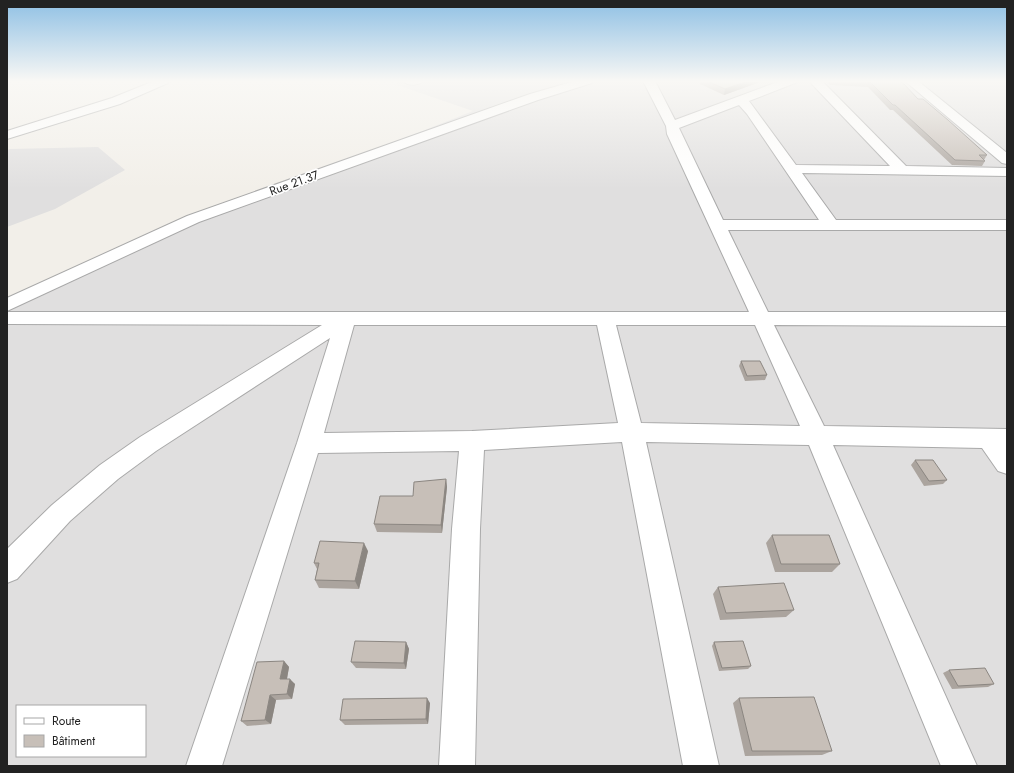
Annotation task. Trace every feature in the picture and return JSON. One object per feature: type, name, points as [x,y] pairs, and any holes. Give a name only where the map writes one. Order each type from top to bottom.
[{"type":"street","points":[[7,135],[64,117]]},
{"type":"street","name":"Rue 21.37","points":[[7,305],[193,219],[480,117]]},
{"type":"street","points":[[668,117],[817,436],[959,766]]},
{"type":"street","points":[[672,126],[696,117]]},
{"type":"street","points":[[754,117],[831,225]]},
{"type":"street","points":[[850,117],[903,171]]},
{"type":"street","points":[[956,117],[1007,160]]},
{"type":"street","points":[[792,169],[1007,172]]},
{"type":"street","points":[[719,226],[1007,225]]},
{"type":"street","points":[[7,318],[1007,319]]},
{"type":"street","points":[[204,766],[309,443],[346,319]]},
{"type":"street","points":[[7,569],[61,513],[109,472],[154,440],[346,319]]},
{"type":"street","points":[[605,319],[632,432],[701,766]]},
{"type":"street","points":[[309,443],[472,441],[632,432],[998,439],[1007,464]]},
{"type":"street","points":[[457,766],[466,529],[472,441]]},
{"type":"shaded area","points":[[458,117],[1007,117],[1007,766],[7,766],[7,307],[113,253]]},
{"type":"shaded area","points":[[98,147],[125,170],[55,209],[7,227],[7,150]]},
{"type":"building","points":[[908,117],[945,117],[987,155],[979,155],[985,161],[955,160]]},
{"type":"building","points":[[741,361],[760,361],[767,375],[747,376]]},
{"type":"building","points":[[915,460],[933,460],[947,480],[929,481]]},
{"type":"building","points":[[446,479],[441,525],[374,524],[380,496],[413,496],[414,482]]},
{"type":"building","points":[[772,535],[829,535],[840,564],[781,564]]},
{"type":"building","points":[[320,541],[364,543],[355,581],[315,580],[319,563],[314,563]]},
{"type":"building","points":[[784,583],[794,610],[726,613],[718,587]]},
{"type":"building","points":[[355,641],[406,642],[404,663],[351,662]]},
{"type":"building","points":[[743,641],[751,666],[722,668],[714,642]]},
{"type":"building","points":[[284,661],[280,679],[290,679],[287,694],[270,695],[265,720],[241,721],[257,662]]},
{"type":"building","points":[[985,668],[994,684],[958,686],[949,670]]},
{"type":"building","points":[[814,697],[832,751],[752,751],[739,698]]},
{"type":"building","points":[[427,698],[426,719],[340,720],[343,699]]}]
